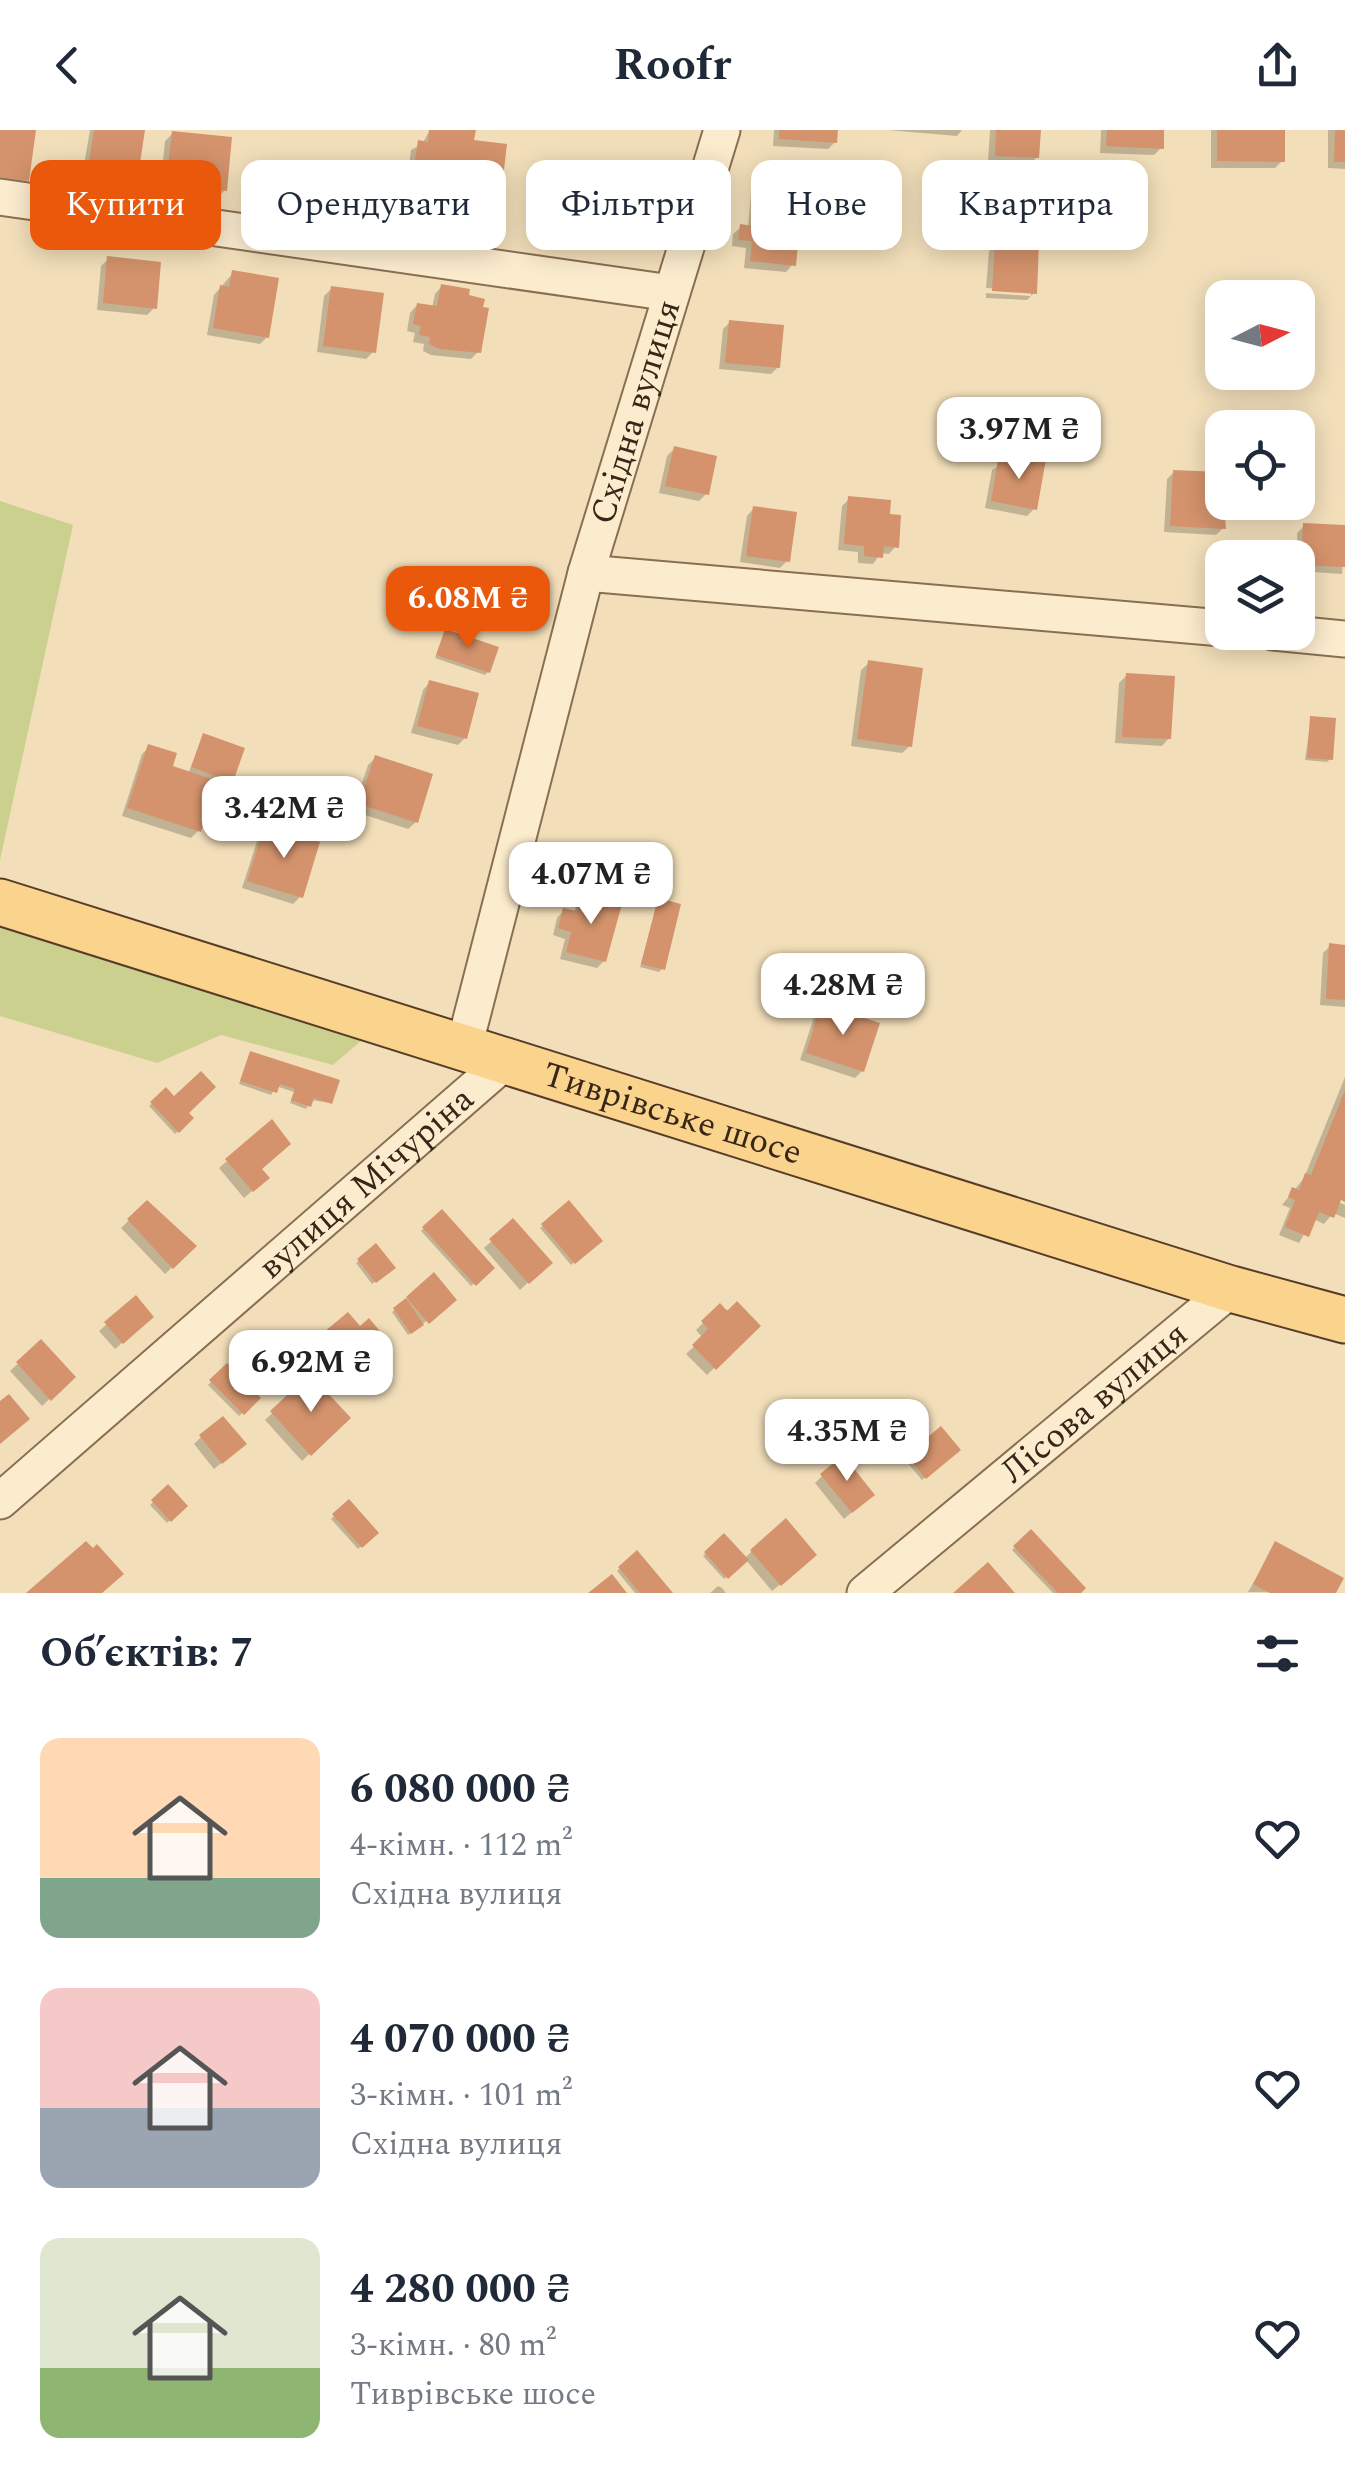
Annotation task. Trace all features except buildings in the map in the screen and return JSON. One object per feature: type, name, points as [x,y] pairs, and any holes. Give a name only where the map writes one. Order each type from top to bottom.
[{"type":"main road","name":"Тиврівське шосе","points":[[0,902],[1230,1288],[1345,1320]]},
{"type":"street","name":"Східна вулиця","points":[[464,1047],[586,573],[722,130]]},
{"type":"street","points":[[0,197],[670,293]]},
{"type":"street","points":[[586,573],[1205,627]]},
{"type":"street","points":[[1315,636],[1345,639]]},
{"type":"street","name":"вулиця Мічуріна","points":[[0,1500],[507,1060]]},
{"type":"street","name":"Лісова вулиця","points":[[865,1593],[1230,1288]]},
{"type":"green space","points":[[0,501],[73,525],[0,860]]},
{"type":"green space","points":[[0,902],[383,1022],[333,1065],[221,1035],[157,1063],[0,1016]]}]
